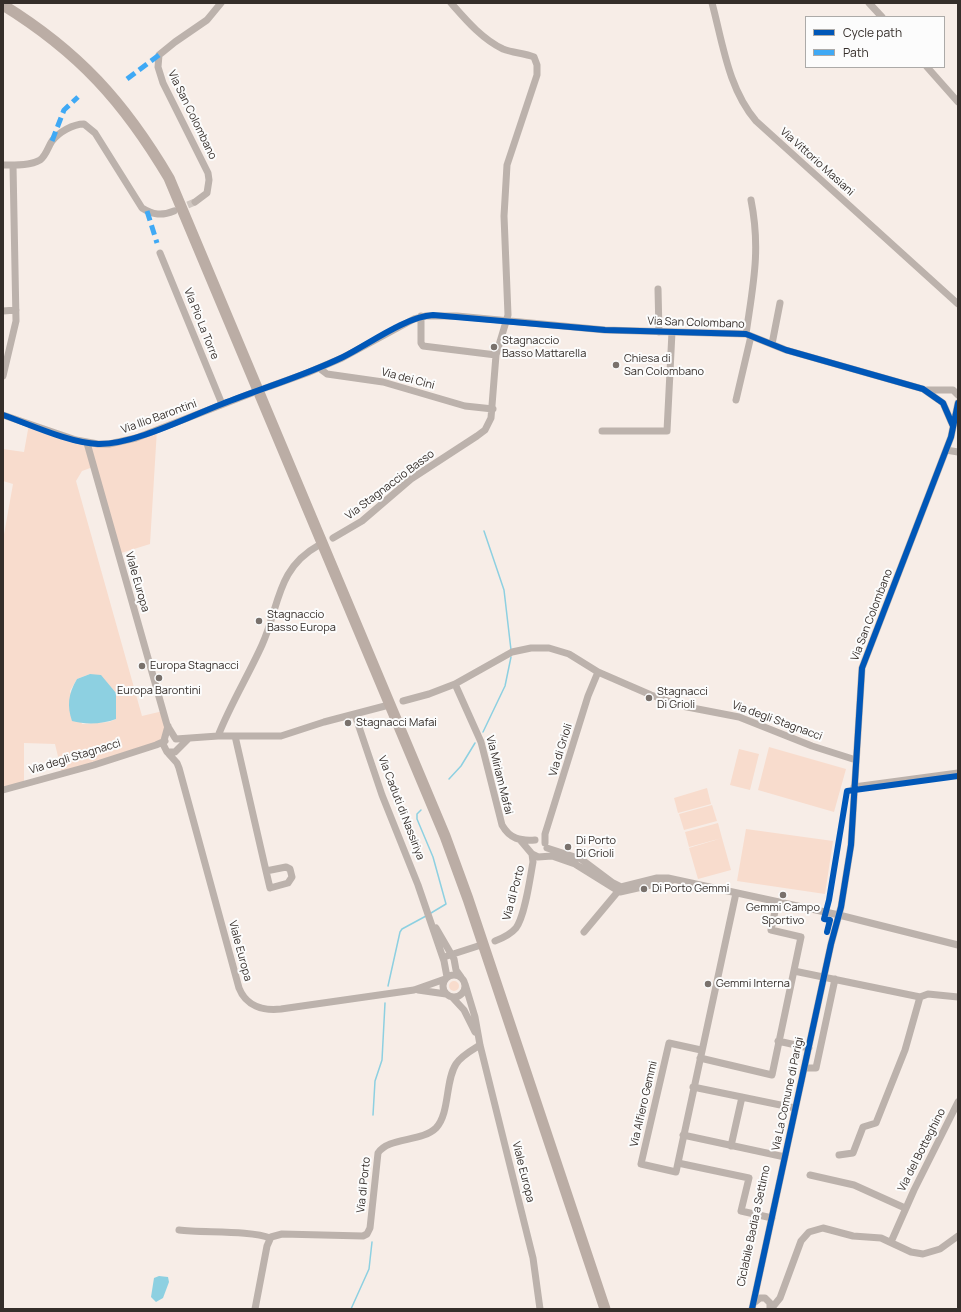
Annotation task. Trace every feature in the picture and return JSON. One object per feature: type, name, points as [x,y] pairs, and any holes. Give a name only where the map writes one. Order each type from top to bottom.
[{"type":"highway","points":[[13,3],[65,39],[116,89],[158,146],[184,195],[447,823],[475,898],[612,1309]]},
{"type":"highway","points":[[3,5],[51,37],[102,83],[139,130],[168,178],[445,836],[468,899],[605,1309]]},
{"type":"street","name":"Via San Colombano","points":[[195,202],[207,193],[209,180],[208,173],[163,84],[158,67],[159,55],[175,42],[208,20],[221,3]]},
{"type":"street","points":[[271,386],[319,368],[365,346],[421,316],[457,316],[507,322],[508,310],[504,216],[506,176],[510,156],[537,75],[537,65],[534,57],[503,49],[491,42],[476,30],[451,3]]},
{"type":"street","name":"Via Vittorio Masiani","points":[[712,3],[732,81],[741,103],[747,111],[756,121],[958,304]]},
{"type":"street","points":[[869,3],[881,16]]},
{"type":"street","points":[[928,68],[958,102]]},
{"type":"street","points":[[3,165],[30,164],[41,159],[52,141],[60,133],[73,126],[84,124],[94,133],[142,208],[147,211],[160,214],[174,211]]},
{"type":"street","points":[[3,376],[15,330],[14,165]]},
{"type":"street","points":[[736,400],[748,335],[757,255],[755,222],[750,200]]},
{"type":"street","name":"Via Pio La Torre","points":[[160,253],[222,404]]},
{"type":"street","points":[[658,289],[659,332]]},
{"type":"street","points":[[772,344],[780,303]]},
{"type":"street","points":[[3,311],[16,310]]},
{"type":"street","points":[[421,316],[423,346],[496,355]]},
{"type":"street","name":"Via San Colombano","points":[[507,322],[659,332],[748,335],[786,350],[923,390],[948,390]]},
{"type":"street","name":"Via Stagnaccio Basso","points":[[333,538],[362,521],[411,479],[485,430],[492,418],[496,355],[499,341],[507,322]]},
{"type":"street","name":"Via San Colombano","points":[[602,431],[667,431],[672,332]]},
{"type":"street","name":"Via dei Cini","points":[[319,368],[327,374],[383,382],[465,406],[492,409]]},
{"type":"street","points":[[952,426],[943,403],[942,396],[948,390],[958,387]]},
{"type":"street","name":"Via San Colombano","points":[[923,390],[951,407],[957,403]]},
{"type":"street","points":[[948,390],[955,391],[958,395]]},
{"type":"street","name":"Via Ilio Barontini","points":[[3,415],[86,443],[109,444],[131,439],[252,393]]},
{"type":"street","name":"Via San Colombano","points":[[839,915],[851,845],[862,668],[946,450],[957,403]]},
{"type":"street","name":"Viale Europa","points":[[86,443],[168,726],[175,739]]},
{"type":"street","points":[[946,450],[958,452]]},
{"type":"street","points":[[218,736],[262,644],[278,593],[284,580],[303,555],[319,545]]},
{"type":"street","name":"Via degli Stagnacci","points":[[403,701],[429,694],[455,684],[504,656],[521,650],[536,648],[553,649],[569,654],[598,672],[670,702],[739,717],[812,746],[856,760]]},
{"type":"street","name":"Via di Grioli","points":[[546,845],[545,834],[588,696],[598,672]]},
{"type":"street","name":"Via Miriam Mafai","points":[[455,684],[481,742],[501,823],[509,835],[521,841],[531,852]]},
{"type":"street","name":"Via degli Stagnacci","points":[[3,790],[94,765],[154,746],[170,737],[175,739],[188,739],[218,736],[281,736],[386,706]]},
{"type":"street","name":"Via Caduti di Nassiriya","points":[[355,715],[382,795],[426,910],[444,949],[444,960]]},
{"type":"street","name":"Viale Europa","points":[[165,740],[168,726]]},
{"type":"street","points":[[235,736],[266,871]]},
{"type":"street","points":[[175,739],[178,743],[178,748]]},
{"type":"street","points":[[154,746],[173,753],[188,739]]},
{"type":"street","points":[[165,740],[163,745],[166,751]]},
{"type":"street","name":"Viale Europa","points":[[177,763],[179,758],[178,748]]},
{"type":"street","name":"Viale Europa","points":[[166,751],[177,763],[239,988],[245,999],[258,1008],[272,1010],[414,990],[446,978]]},
{"type":"street","points":[[854,787],[958,773]]},
{"type":"street","points":[[531,852],[530,844],[545,834]]},
{"type":"street","points":[[521,841],[536,840],[581,859],[620,889],[633,891],[673,880],[839,915],[958,945]]},
{"type":"street","name":"Via di Porto","points":[[533,862],[541,856],[546,845]]},
{"type":"street","name":"Via di Porto","points":[[531,852],[541,856],[555,856],[580,866],[620,889]]},
{"type":"street","name":"Via di Porto","points":[[495,941],[508,935],[518,925],[533,862],[531,852]]},
{"type":"street","points":[[584,932],[611,902],[620,889]]},
{"type":"street","points":[[736,893],[693,1087],[678,1163],[748,1178],[741,1212],[772,1218]]},
{"type":"street","points":[[700,1058],[772,1075],[801,937],[771,930],[777,902]]},
{"type":"street","name":"Via La Comune di Parigi","points":[[754,1306],[795,1108],[836,922],[839,915]]},
{"type":"street","points":[[451,954],[455,962],[456,970],[465,984],[462,994],[449,996],[443,988],[446,978],[444,960],[451,954],[478,946]]},
{"type":"street","name":"Via Caduti di Nassiriya","points":[[444,949],[451,954]]},
{"type":"street","points":[[455,962],[465,950]]},
{"type":"street","points":[[794,971],[920,997],[928,994],[958,997]]},
{"type":"street","points":[[446,978],[455,975],[461,977]]},
{"type":"street","name":"Via La Comune di Parigi","points":[[804,1068],[816,1068],[835,979]]},
{"type":"street","name":"Viale Europa","points":[[465,984],[475,1017],[479,1043],[533,1258],[540,1309]]},
{"type":"street","name":"Viale Europa","points":[[414,990],[449,996],[466,1014],[479,1043]]},
{"type":"street","points":[[839,1155],[853,1153],[863,1127],[876,1123],[906,1050],[920,997]]},
{"type":"street","points":[[778,1041],[809,1048]]},
{"type":"street","name":"Via di Porto","points":[[179,1230],[244,1234],[270,1238],[282,1234],[363,1236],[367,1234],[370,1228],[378,1153],[386,1146],[423,1135],[436,1128],[443,1114],[455,1066],[461,1058],[479,1043]]},
{"type":"street","name":"Via Alfiero Gemmi","points":[[678,1163],[676,1172],[641,1164],[669,1043],[702,1050]]},
{"type":"street","points":[[693,1087],[795,1108]]},
{"type":"street","points":[[731,1146],[742,1097]]},
{"type":"street","name":"Via del Botteghino","points":[[892,1242],[905,1208],[958,1102]]},
{"type":"street","points":[[683,1135],[785,1157]]},
{"type":"street","name":"Via del Botteghino","points":[[810,1175],[854,1185],[905,1208]]},
{"type":"street","points":[[770,1309],[778,1301],[801,1241],[812,1231],[823,1228],[853,1236],[881,1238],[911,1252],[927,1254],[940,1249],[958,1236]]},
{"type":"street","points":[[255,1309],[270,1238]]},
{"type":"street","name":"Via La Comune di Parigi","points":[[759,1279],[765,1298]]},
{"type":"street","points":[[754,1306],[760,1298],[765,1298],[780,1293]]},
{"type":"street","points":[[765,1298],[770,1303],[770,1309]]},
{"type":"shaded area","points":[[29,424],[98,444],[157,429],[150,544],[118,554],[93,467],[82,471],[76,481],[142,716],[163,711],[165,740],[62,773],[55,744],[24,743],[24,784],[3,790],[3,540],[13,484],[3,481],[3,449],[24,452]],"holes":[[[90,674],[116,719],[109,722],[82,724],[70,691],[77,679]]]},
{"type":"shaded area","points":[[769,747],[846,769],[834,812],[758,790]]},
{"type":"shaded area","points":[[739,749],[759,754],[750,790],[730,785]]},
{"type":"shaded area","points":[[707,788],[711,804],[678,813],[674,798]]},
{"type":"shaded area","points":[[712,805],[717,821],[684,830],[679,814]]},
{"type":"shaded area","points":[[718,823],[722,838],[689,847],[685,832]]},
{"type":"shaded area","points":[[746,829],[833,841],[825,894],[737,881]]},
{"type":"shaded area","points":[[722,838],[731,870],[698,879],[689,848]]},
{"type":"shaded area","points":[[452,981],[456,981],[458,982],[458,990],[452,991],[449,988],[449,984]]},
{"type":"water","points":[[90,674],[101,675],[116,693],[116,719],[94,723],[72,721],[69,710],[70,695],[77,679]]},
{"type":"water","points":[[159,1276],[168,1277],[169,1282],[163,1298],[156,1302],[151,1297],[154,1278]]},
{"type":"waterway","points":[[484,531],[504,590],[511,650]]},
{"type":"waterway","points":[[483,732],[505,686],[511,657]]},
{"type":"waterway","points":[[449,779],[461,766],[475,743]]},
{"type":"waterway","points":[[421,810],[417,814],[417,819],[433,857],[446,904],[431,913]]},
{"type":"waterway","points":[[388,986],[400,932],[402,929],[426,916]]},
{"type":"waterway","points":[[373,1115],[375,1081],[382,1060],[385,1003]]},
{"type":"waterway","points":[[351,1309],[369,1269],[372,1242]]},
{"type":"tunnel","points":[[178,209],[195,202]]},
{"type":"tunnel","points":[[254,392],[271,386]]},
{"type":"marked path","points":[[127,79],[159,55]]},
{"type":"marked path","points":[[52,141],[64,110],[78,97]]},
{"type":"marked path","points":[[147,211],[157,243]]},
{"type":"cycle path","points":[[3,415],[50,433],[87,443],[112,443],[127,440],[160,429],[313,370],[343,357],[399,326],[422,317],[433,315],[605,330],[746,334],[786,350],[923,389],[943,403],[953,426]]},
{"type":"cycle path","points":[[752,1309],[831,944],[841,907],[851,845],[862,668],[951,437],[958,403]]},
{"type":"cycle path","points":[[827,932],[830,920],[824,919],[829,900],[847,791],[958,776]]},
{"type":"place","name":"Stagnaccio Basso Mattarella","points":[[494,347]]},
{"type":"place","name":"Chiesa di San Colombano","points":[[616,365]]},
{"type":"place","name":"Stagnaccio Basso Europa","points":[[259,621]]},
{"type":"place","name":"Europa Stagnacci","points":[[142,666]]},
{"type":"place","name":"Europa Barontini","points":[[159,678]]},
{"type":"place","name":"Stagnacci Di Grioli","points":[[649,698]]},
{"type":"place","name":"Stagnacci Mafai","points":[[348,723]]},
{"type":"place","name":"Di Porto Di Grioli","points":[[568,847]]},
{"type":"place","name":"Di Porto Gemmi","points":[[644,889]]},
{"type":"place","name":"Gemmi Campo Sportivo","points":[[783,895]]},
{"type":"place","name":"Gemmi Interna","points":[[708,984]]}]
